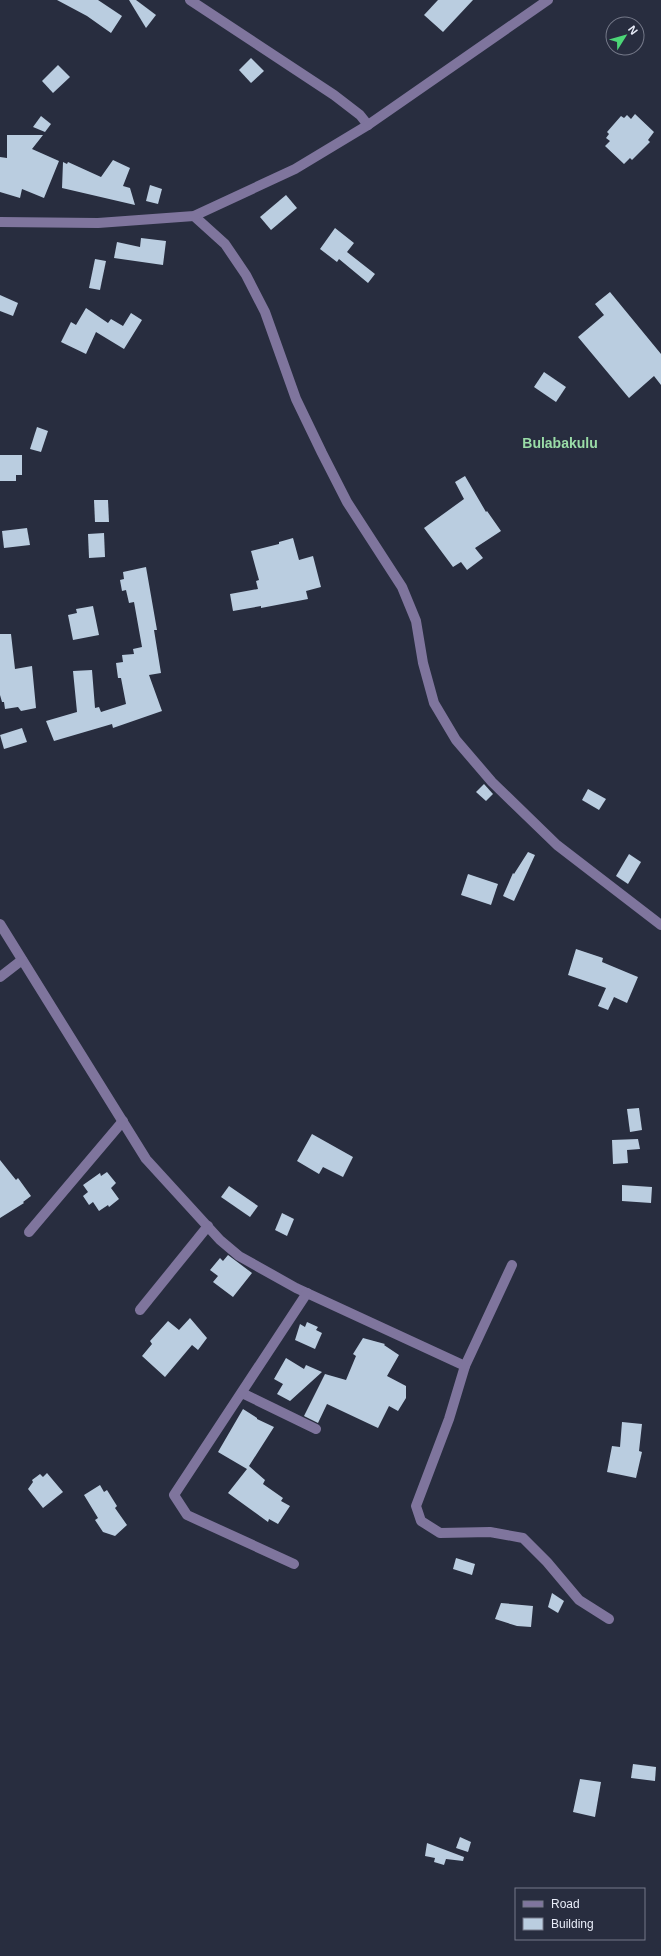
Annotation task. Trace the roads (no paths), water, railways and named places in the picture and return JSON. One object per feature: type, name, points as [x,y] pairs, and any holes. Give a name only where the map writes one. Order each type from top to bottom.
[{"type":"street","points":[[190,0],[334,95],[360,115],[368,125]]},
{"type":"street","points":[[0,222],[98,223],[194,216],[295,169],[368,125],[548,0]]},
{"type":"street","points":[[194,216],[225,244],[246,275],[264,312],[296,399],[322,452],[347,502],[402,587],[416,621],[423,663],[434,703],[456,740],[492,782],[557,845],[661,925]]},
{"type":"street","points":[[0,924],[146,1159],[220,1240],[239,1256],[308,1293],[465,1366]]},
{"type":"street","points":[[0,977],[22,960]]},
{"type":"street","points":[[29,1232],[123,1121]]},
{"type":"street","points":[[140,1310],[208,1226]]},
{"type":"street","points":[[512,1265],[465,1366],[449,1419],[416,1506],[421,1520],[440,1533],[490,1532],[523,1538],[547,1562],[579,1600],[609,1619]]},
{"type":"street","points":[[294,1564],[187,1515],[174,1495],[308,1293]]},
{"type":"street","points":[[242,1393],[316,1430]]},
{"type":"district","name":"Bulabakulu","points":[[560,443]]}]
